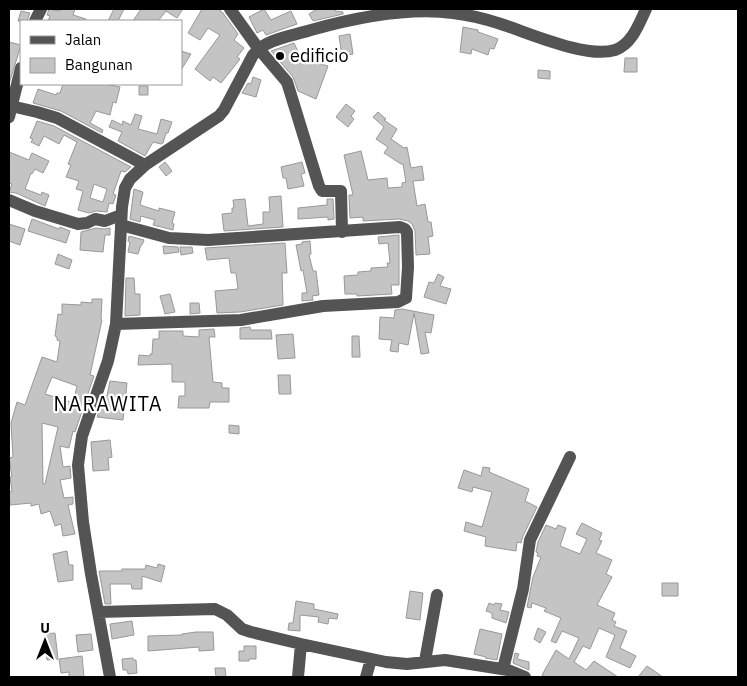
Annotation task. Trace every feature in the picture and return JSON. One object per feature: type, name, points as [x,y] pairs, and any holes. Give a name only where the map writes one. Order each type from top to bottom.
[{"type":"street","points":[[230,9],[258,48],[287,82],[319,186],[322,191],[326,192],[341,191],[342,232]]},
{"type":"street","points":[[110,677],[83,522],[79,484],[79,455],[82,436],[111,352],[116,324],[121,220],[125,188],[130,179],[145,164],[219,116],[258,48],[288,37],[354,20],[394,14],[435,11],[468,15],[570,47],[601,52],[615,50],[630,39],[646,9]]},
{"type":"street","points":[[20,72],[10,112],[37,112],[58,118],[145,164]]},
{"type":"street","points":[[9,200],[44,214],[78,224],[95,219],[105,221],[121,220],[169,238],[208,240],[400,227],[407,232],[408,267],[404,300],[389,303],[323,306],[241,320],[116,324]]},
{"type":"street","points":[[503,669],[523,589],[530,540],[570,457]]},
{"type":"street","points":[[425,662],[437,595]]},
{"type":"street","points":[[98,612],[215,609],[227,615],[242,629],[301,644],[371,659],[407,664],[445,660],[503,669],[525,677]]},
{"type":"street","points":[[298,677],[301,644]]},
{"type":"street","points":[[366,677],[371,659]]},
{"type":"building","points":[[49,9],[60,11],[60,9],[75,9],[73,15],[86,20],[48,20],[50,16],[47,15]]},
{"type":"building","points":[[114,9],[124,9],[118,20],[108,20]]},
{"type":"building","points":[[141,9],[183,9],[177,18],[166,11],[159,20],[134,20]]},
{"type":"building","points":[[202,9],[221,9],[220,11],[238,34],[234,40],[244,48],[237,57],[240,59],[221,83],[213,77],[210,81],[195,69],[220,35],[208,28],[200,40],[188,33]]},
{"type":"building","points":[[264,9],[271,20],[291,11],[297,24],[266,35],[263,30],[257,33],[249,17]]},
{"type":"building","points":[[317,9],[336,9],[335,11],[343,12],[343,14],[313,21],[309,14]]},
{"type":"building","points":[[21,11],[30,13],[27,20],[18,21]]},
{"type":"building","points":[[463,27],[478,30],[478,32],[498,39],[494,49],[490,48],[488,55],[472,49],[471,54],[460,52]]},
{"type":"building","points":[[350,34],[353,54],[342,56],[339,36]]},
{"type":"building","points":[[9,42],[20,45],[20,48],[9,84]]},
{"type":"building","points":[[294,43],[300,58],[328,66],[316,99],[298,91],[293,77],[271,51]]},
{"type":"building","points":[[182,51],[191,54],[182,68]]},
{"type":"building","points":[[625,58],[637,58],[637,72],[624,72]]},
{"type":"building","points":[[538,70],[550,71],[550,79],[538,78]]},
{"type":"building","points":[[253,77],[261,80],[256,97],[242,93],[248,83],[251,84]]},
{"type":"building","points":[[63,85],[110,85],[120,87],[116,103],[113,102],[110,115],[96,111],[90,123],[103,130],[102,133],[61,111],[33,103],[38,89],[56,95],[60,93]]},
{"type":"building","points":[[139,86],[148,86],[148,95],[139,95]]},
{"type":"building","points":[[346,104],[355,111],[351,116],[354,119],[348,127],[336,117]]},
{"type":"building","points":[[378,112],[386,119],[384,120],[397,129],[391,139],[404,148],[407,147],[411,168],[422,166],[424,180],[413,181],[417,206],[425,204],[428,222],[431,222],[433,236],[428,237],[430,254],[416,255],[415,231],[412,224],[408,221],[399,219],[363,221],[363,217],[350,218],[349,195],[353,195],[344,155],[361,151],[368,180],[387,178],[388,188],[402,187],[402,183],[406,182],[403,164],[384,153],[388,147],[376,139],[384,127],[373,117]]},
{"type":"building","points":[[135,114],[142,116],[138,129],[157,134],[161,119],[172,122],[163,143],[153,142],[145,156],[118,141],[122,132],[109,127],[112,120],[122,125],[123,121],[131,125]]},
{"type":"building","points":[[37,121],[54,126],[131,167],[125,172],[121,171],[113,194],[116,195],[113,204],[109,203],[107,212],[96,211],[89,213],[78,210],[83,191],[76,189],[79,181],[66,177],[71,165],[68,164],[77,142],[64,135],[59,144],[44,136],[39,146],[31,142],[33,139],[30,138]],"holes":[[[94,184],[107,189],[103,202],[90,198]]]},
{"type":"building","points":[[9,152],[29,160],[32,153],[49,161],[43,173],[35,169],[31,173],[25,189],[41,195],[42,192],[49,195],[45,206],[16,193],[9,192],[12,184],[9,183]]},
{"type":"building","points":[[165,162],[172,171],[166,176],[159,167]]},
{"type":"building","points":[[302,162],[305,173],[301,174],[304,186],[288,189],[281,167]]},
{"type":"building","points":[[134,189],[143,192],[140,205],[159,211],[159,208],[175,212],[172,223],[174,224],[173,230],[153,225],[155,220],[141,216],[140,222],[130,219]]},
{"type":"building","points":[[281,196],[283,227],[224,231],[222,214],[232,213],[232,208],[234,208],[233,200],[245,199],[248,226],[263,224],[263,212],[270,212],[269,197]]},
{"type":"building","points":[[327,199],[333,199],[334,219],[328,220],[328,217],[298,219],[298,208],[327,205]]},
{"type":"building","points":[[32,219],[70,231],[66,243],[28,231]]},
{"type":"building","points":[[9,224],[25,229],[20,245],[9,241]]},
{"type":"building","points":[[96,228],[110,228],[110,235],[105,235],[103,252],[80,250],[81,232]]},
{"type":"building","points":[[399,235],[399,285],[391,285],[392,294],[357,296],[357,294],[345,294],[344,276],[358,275],[358,272],[371,271],[371,268],[388,267],[387,263],[390,263],[388,243],[379,244],[378,237]]},
{"type":"building","points":[[129,236],[144,240],[138,254],[128,252]]},
{"type":"building","points":[[310,241],[311,254],[309,255],[313,271],[316,271],[319,295],[312,296],[313,300],[302,301],[302,293],[307,293],[296,245]]},
{"type":"building","points":[[285,243],[287,273],[282,273],[283,305],[240,312],[217,313],[215,291],[238,289],[236,273],[231,273],[229,258],[207,260],[205,248]]},
{"type":"building","points":[[163,246],[178,247],[179,252],[164,254]]},
{"type":"building","points":[[180,247],[192,247],[193,253],[181,255]]},
{"type":"building","points":[[58,254],[72,260],[69,269],[55,264]]},
{"type":"building","points":[[438,274],[444,277],[440,286],[451,289],[446,304],[424,297],[429,282],[434,283]]},
{"type":"building","points":[[126,278],[134,278],[135,294],[140,294],[140,315],[125,316]]},
{"type":"building","points":[[170,294],[175,312],[165,314],[160,296]]},
{"type":"building","points":[[92,299],[102,299],[102,320],[90,375],[94,376],[75,432],[73,431],[69,448],[60,446],[63,467],[70,466],[71,478],[60,480],[64,498],[73,497],[73,504],[68,505],[75,534],[63,536],[61,524],[55,526],[50,511],[41,514],[39,504],[31,506],[31,503],[10,505],[9,492],[12,491],[10,477],[12,477],[9,458],[13,457],[11,423],[17,402],[25,405],[42,357],[57,362],[60,341],[55,336],[58,314],[62,315],[62,304],[81,305],[81,302],[92,303]],"holes":[[[52,377],[77,386],[74,399],[72,398],[71,402],[45,394]],[[42,423],[58,427],[45,484],[43,484]]]},
{"type":"building","points":[[190,303],[199,303],[200,313],[190,314]]},
{"type":"building","points":[[402,309],[434,315],[431,333],[425,332],[429,353],[421,354],[414,313],[408,345],[399,343],[398,352],[390,351],[392,340],[379,339],[380,317],[394,318],[395,310]]},
{"type":"building","points":[[250,327],[251,330],[271,330],[272,339],[240,339],[240,328]]},
{"type":"building","points":[[214,329],[215,337],[209,337],[213,382],[222,383],[222,388],[229,388],[229,402],[210,402],[209,408],[178,408],[179,396],[185,396],[185,382],[172,382],[172,364],[138,365],[139,355],[150,356],[152,354],[153,339],[159,339],[159,331],[183,331],[183,336],[199,337],[199,330]]},
{"type":"building","points":[[293,334],[295,358],[278,359],[276,335]]},
{"type":"building","points":[[352,336],[359,336],[360,357],[352,357]]},
{"type":"building","points":[[278,375],[290,375],[291,394],[279,394]]},
{"type":"building","points":[[110,381],[127,383],[123,420],[97,417],[105,396],[107,396]]},
{"type":"building","points":[[229,425],[239,426],[239,434],[229,433]]},
{"type":"building","points":[[110,440],[112,457],[108,458],[109,470],[93,471],[91,442]]},
{"type":"building","points":[[483,467],[490,468],[489,472],[529,489],[525,501],[537,507],[521,543],[517,542],[516,551],[485,546],[486,537],[464,531],[466,522],[482,527],[492,492],[473,487],[472,492],[458,488],[464,470],[481,476]]},
{"type":"building","points":[[582,523],[602,533],[599,540],[602,541],[596,553],[612,560],[606,574],[612,577],[597,605],[615,613],[612,620],[616,622],[614,626],[627,631],[620,648],[636,656],[630,668],[606,657],[615,635],[599,628],[590,649],[583,646],[574,662],[586,670],[594,661],[618,677],[546,677],[542,675],[556,650],[569,659],[579,638],[562,631],[556,643],[551,641],[561,618],[544,611],[546,608],[532,603],[531,608],[527,607],[533,577],[541,557],[537,556],[538,553],[536,552],[538,542],[546,525],[556,529],[558,525],[566,528],[560,546],[580,554],[587,539],[576,534]]},
{"type":"building","points":[[67,551],[69,565],[73,565],[73,580],[58,582],[53,554]]},
{"type":"building","points":[[158,564],[165,566],[161,582],[142,576],[142,589],[132,589],[131,584],[110,584],[111,604],[105,604],[99,571],[145,569],[146,565],[157,568]]},
{"type":"building","points":[[662,583],[678,583],[678,596],[662,596]]},
{"type":"building","points":[[410,591],[423,593],[420,620],[406,618]]},
{"type":"building","points":[[296,601],[314,604],[314,609],[338,614],[337,619],[329,618],[328,624],[318,622],[319,617],[300,615],[300,631],[288,630],[289,623],[293,623]]},
{"type":"building","points":[[489,603],[494,605],[495,603],[502,604],[500,610],[509,612],[506,623],[492,618],[492,613],[486,611]]},
{"type":"building","points":[[132,621],[134,635],[112,639],[110,624]]},
{"type":"building","points":[[538,628],[546,632],[540,643],[534,639]]},
{"type":"building","points":[[480,629],[502,634],[497,660],[474,654]]},
{"type":"building","points":[[196,632],[213,632],[214,650],[199,651],[199,647],[148,651],[148,636],[182,635]]},
{"type":"building","points":[[55,633],[58,659],[47,660],[44,634]]},
{"type":"building","points":[[91,634],[93,650],[78,652],[76,635]]},
{"type":"building","points":[[244,646],[256,646],[256,659],[239,661],[239,651],[244,651]]},
{"type":"building","points":[[515,653],[519,654],[517,659],[529,662],[529,670],[513,663]]},
{"type":"building","points":[[82,656],[84,677],[69,677],[69,672],[61,673],[59,659]]},
{"type":"building","points":[[133,658],[133,660],[136,660],[137,673],[128,674],[127,670],[123,670],[122,659]]},
{"type":"building","points":[[647,666],[663,677],[638,677]]},
{"type":"building","points":[[215,668],[225,668],[226,677],[216,677]]},
{"type":"place","name":"edificio","points":[[280,56]]},
{"type":"district","name":"NARAWITA","points":[[108,404]]}]
